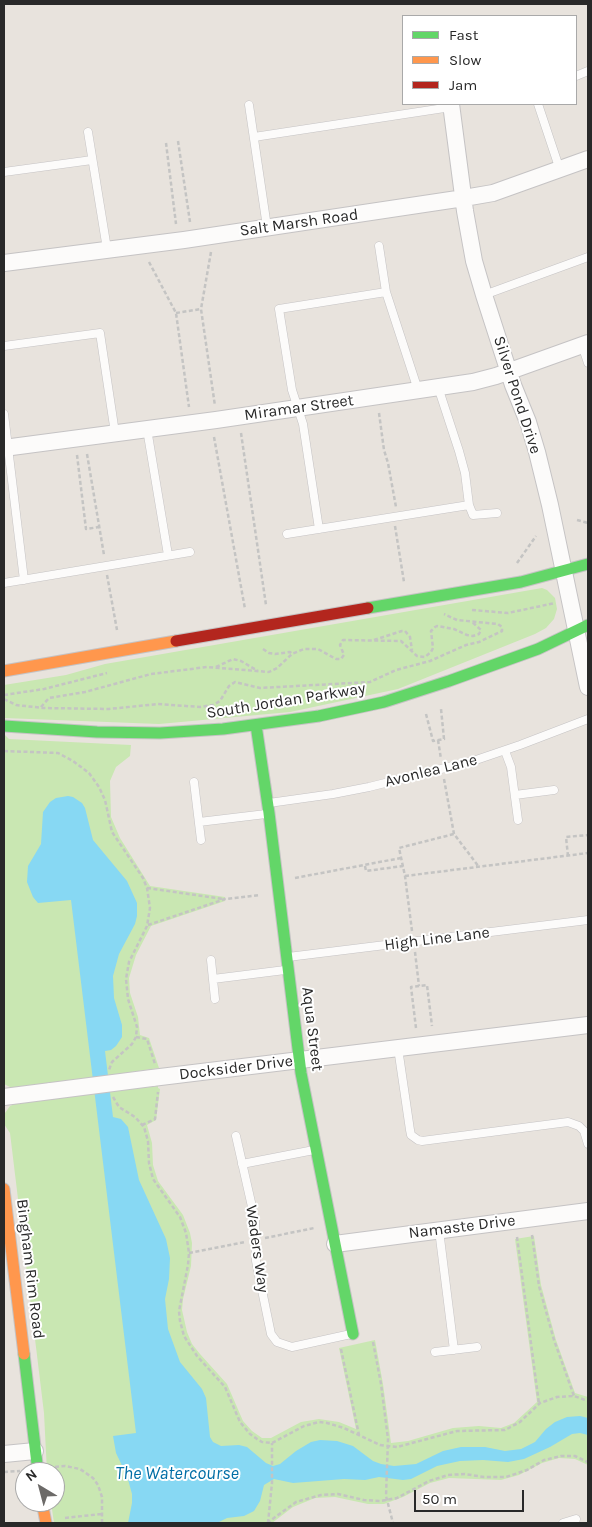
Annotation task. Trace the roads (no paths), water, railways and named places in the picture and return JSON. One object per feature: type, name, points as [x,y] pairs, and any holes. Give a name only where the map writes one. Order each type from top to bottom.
[{"type":"street","name":"Silver Pond Drive","points":[[451,105],[472,253],[509,372],[537,452],[563,572],[582,628],[588,687]]},
{"type":"street","name":"Salt Marsh Road","points":[[4,263],[267,227],[493,193],[588,160]]},
{"type":"street","name":"Miramar Street","points":[[6,447],[298,408],[487,379],[585,344]]},
{"type":"street","points":[[4,671],[521,582],[588,564]]},
{"type":"street","name":"South Jordan Parkway","points":[[4,726],[144,733],[191,732],[256,725],[352,710],[407,695],[538,649],[582,628]]},
{"type":"street","name":"Aqua Street","points":[[256,725],[299,1060],[353,1334]]},
{"type":"street","name":"Docksider Drive","points":[[4,1096],[588,1025]]},
{"type":"street","name":"Bingham Rim Road","points":[[4,1189],[9,1273],[37,1462]]},
{"type":"street","name":"Namaste Drive","points":[[335,1244],[588,1211]]},
{"type":"street","points":[[4,1454],[35,1451]]},
{"type":"lane","points":[[249,105],[267,227]]},
{"type":"lane","points":[[254,138],[451,105]]},
{"type":"lane","points":[[538,105],[560,170]]},
{"type":"lane","points":[[88,132],[107,249]]},
{"type":"lane","points":[[4,172],[92,160]]},
{"type":"lane","points":[[379,246],[386,292],[418,390]]},
{"type":"lane","points":[[484,295],[588,257]]},
{"type":"lane","points":[[319,529],[303,424],[292,390],[279,309],[386,292]]},
{"type":"lane","points":[[4,346],[100,333],[115,433]]},
{"type":"lane","points":[[585,344],[588,363]]},
{"type":"lane","points":[[438,387],[465,473],[469,506],[473,515],[496,513]]},
{"type":"lane","points":[[4,414],[6,447],[24,580]]},
{"type":"lane","points":[[147,429],[168,556]]},
{"type":"lane","points":[[286,534],[469,506]]},
{"type":"lane","points":[[4,583],[190,552]]},
{"type":"lane","name":"Avonlea Lane","points":[[199,822],[443,769],[505,751],[588,719]]},
{"type":"lane","points":[[505,751],[511,767],[518,820]]},
{"type":"lane","points":[[194,782],[201,840]]},
{"type":"lane","points":[[515,795],[554,790]]},
{"type":"lane","name":"High Line Lane","points":[[286,957],[588,920]]},
{"type":"lane","points":[[211,960],[215,999]]},
{"type":"lane","points":[[213,979],[288,970]]},
{"type":"lane","points":[[398,1048],[411,1135],[418,1140],[568,1122],[574,1123],[584,1130],[588,1144]]},
{"type":"lane","name":"Waders Way","points":[[236,1136],[254,1220],[257,1269],[270,1330],[274,1339],[282,1345],[292,1347],[353,1334]]},
{"type":"lane","points":[[242,1164],[316,1149]]},
{"type":"lane","points":[[439,1230],[454,1350]]},
{"type":"lane","points":[[435,1352],[476,1347]]},
{"type":"lane","points":[[563,1523],[576,1519]]},
{"type":"water","name":"The Watercourse","points":[[68,796],[82,803],[93,840],[127,881],[137,903],[135,924],[119,954],[113,976],[114,998],[122,1025],[122,1037],[116,1046],[111,1050],[105,1051],[113,1117],[121,1119],[128,1127],[139,1180],[166,1239],[170,1258],[169,1279],[165,1299],[168,1329],[180,1362],[202,1389],[206,1398],[210,1437],[213,1442],[221,1446],[239,1445],[247,1447],[266,1463],[273,1466],[280,1464],[311,1442],[320,1440],[337,1441],[353,1446],[373,1461],[394,1466],[416,1464],[443,1451],[461,1447],[485,1447],[505,1451],[521,1449],[535,1442],[555,1422],[567,1417],[580,1416],[588,1418],[588,1435],[572,1434],[524,1459],[508,1462],[460,1461],[437,1466],[411,1479],[379,1477],[365,1480],[344,1479],[293,1483],[274,1479],[264,1485],[260,1501],[254,1511],[244,1516],[227,1518],[217,1523],[128,1523],[132,1494],[127,1476],[116,1453],[113,1436],[136,1433],[71,900],[38,903],[33,897],[27,882],[28,866],[41,844],[43,812],[50,802],[56,798]]}]
